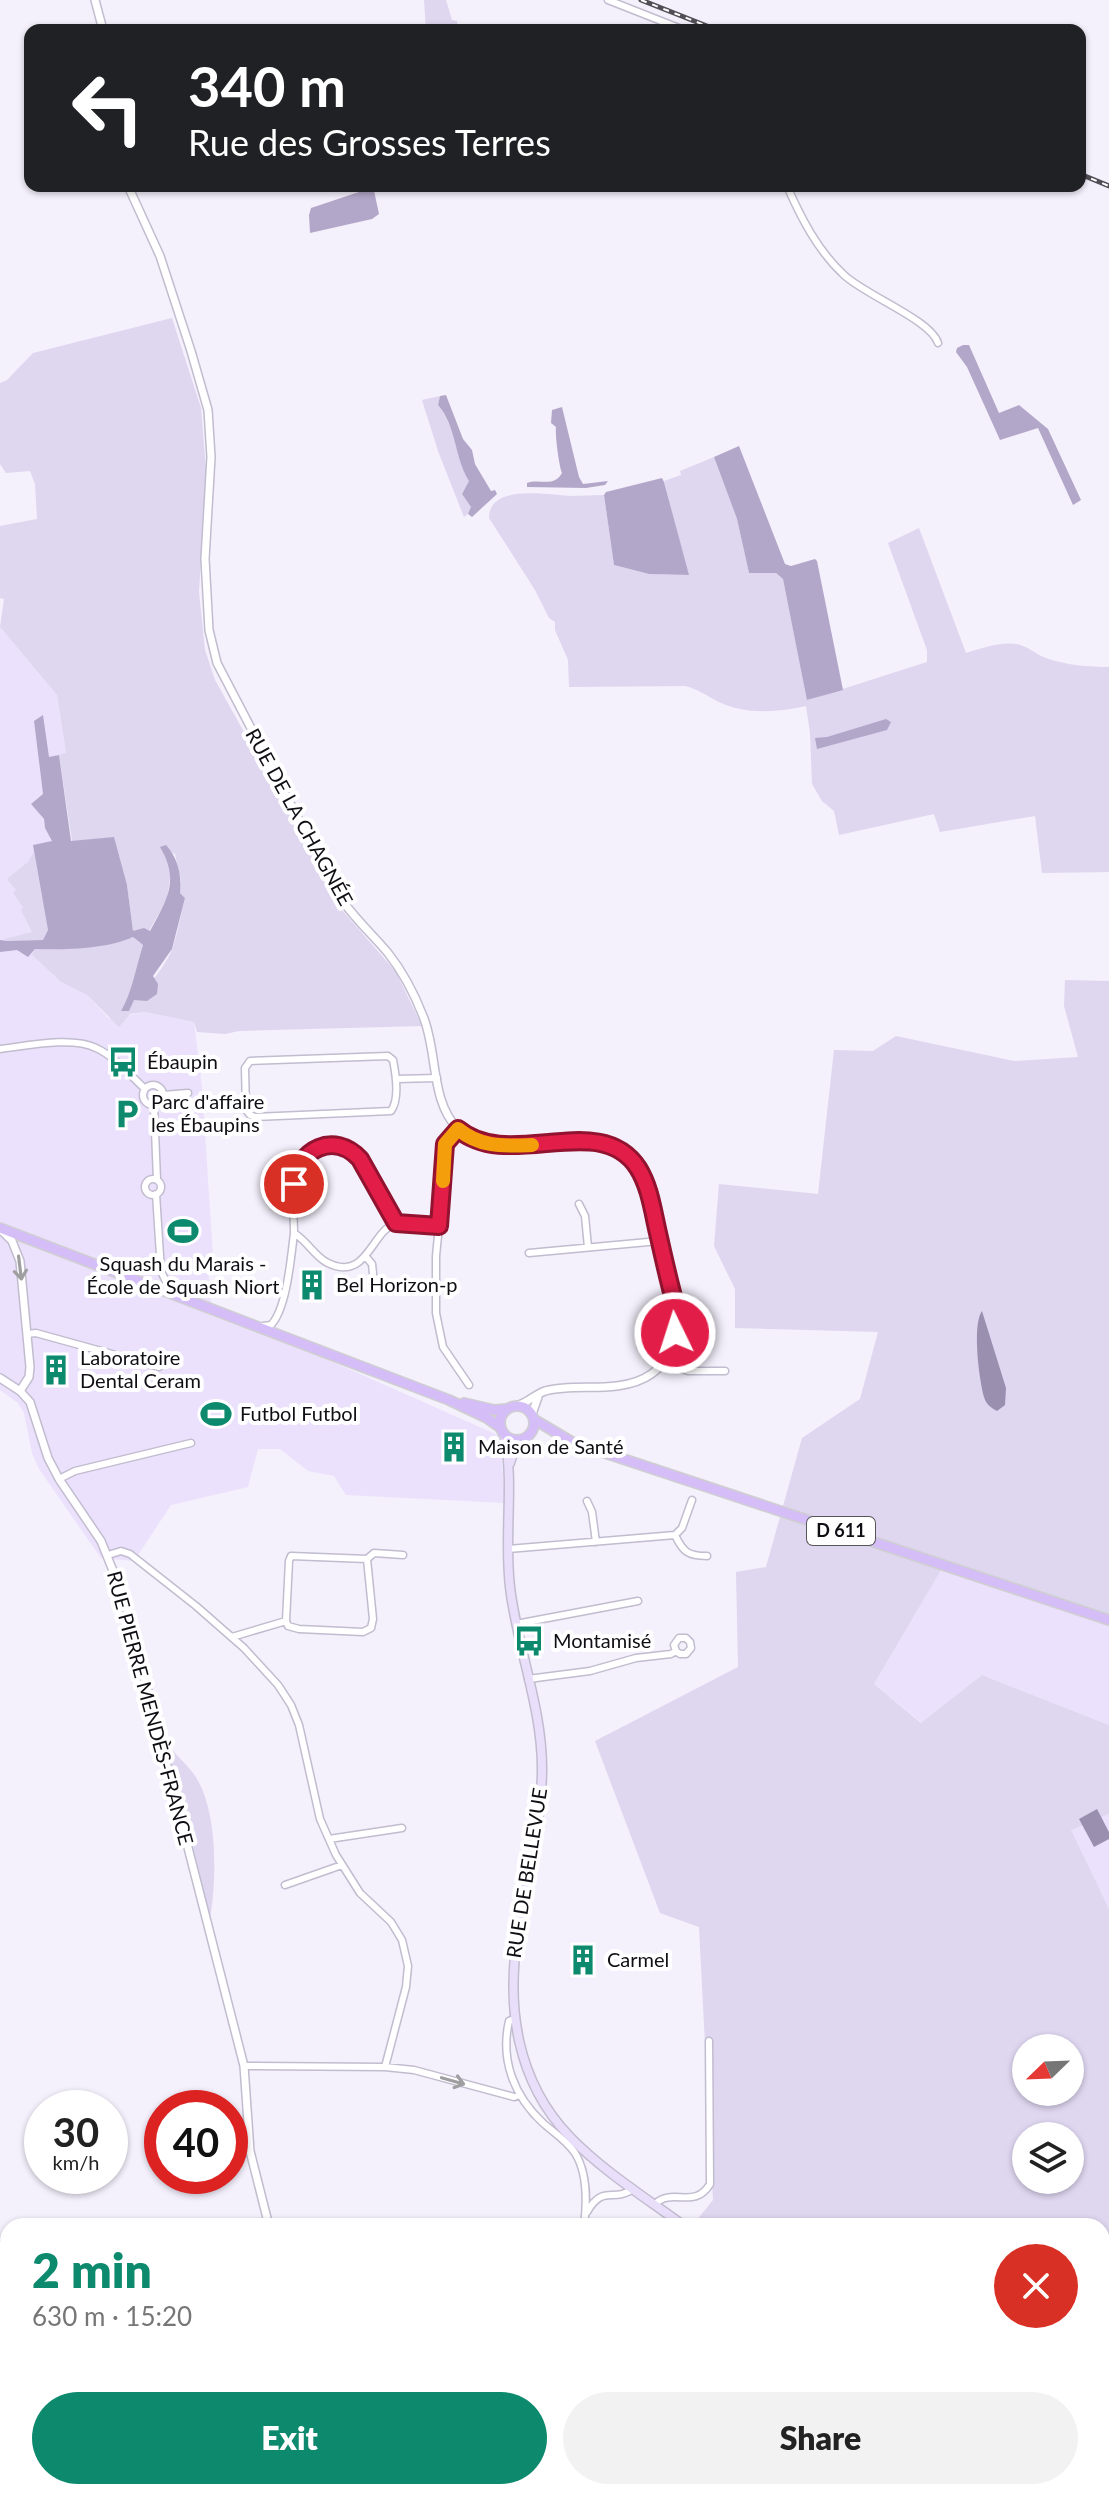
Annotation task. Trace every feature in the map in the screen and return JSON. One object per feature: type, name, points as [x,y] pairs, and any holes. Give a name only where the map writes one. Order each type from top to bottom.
[{"type":"main road","points":[[0,1228],[449,1400],[487,1418],[513,1440],[525,1438],[534,1417],[519,1405],[489,1410],[449,1400]]},
{"type":"main road","points":[[503,1432],[501,1418],[506,1409]]},
{"type":"main road","name":"D 611","points":[[534,1417],[572,1442]]},
{"type":"main road","name":"RUE DE BELLEVUE","points":[[503,1432],[509,1468],[509,1582],[539,1735],[542,1770],[541,1795],[513,1967],[512,1995],[519,2043],[530,2074],[554,2118],[578,2145],[673,2218]]},
{"type":"main road","name":"D 611","points":[[525,1438],[542,1435],[572,1442],[1109,1620]]},
{"type":"main road","name":"RUE DE BELLEVUE","points":[[509,1468],[514,1450],[525,1438]]},
{"type":"street","points":[[95,0],[101,24]]},
{"type":"street","points":[[608,0],[669,24]]},
{"type":"street","name":"RUE DE LA CHAGNÉE","points":[[131,192],[160,256],[208,410],[211,457],[206,581],[209,630],[217,663],[337,893],[354,917],[388,953],[410,986],[430,1036],[444,1108],[458,1129]]},
{"type":"street","points":[[790,192],[805,223],[836,267],[863,290],[932,331],[938,343]]},
{"type":"street","points":[[0,1049],[62,1044],[92,1046],[145,1089]]},
{"type":"street","points":[[388,1056],[394,1063],[396,1079],[395,1106],[387,1112],[255,1117],[246,1110],[245,1068],[253,1061],[388,1056]]},
{"type":"street","points":[[396,1079],[437,1078]]},
{"type":"street","points":[[151,1085],[158,1086],[163,1095],[160,1103],[154,1106],[143,1099],[145,1089],[151,1085]]},
{"type":"street","points":[[163,1095],[188,1093]]},
{"type":"street","points":[[154,1106],[160,1189],[156,1194],[161,1271],[167,1284],[186,1298]]},
{"type":"street","points":[[469,1385],[443,1347],[439,1333],[436,1284],[445,1144],[458,1129],[473,1140],[497,1146],[587,1142],[617,1148],[632,1160],[642,1176],[676,1317],[672,1346],[662,1363],[645,1377],[629,1383],[541,1392],[519,1405]]},
{"type":"street","points":[[254,1325],[267,1326],[277,1318],[294,1233],[295,1173],[305,1156],[319,1147],[347,1148],[360,1159],[396,1223]]},
{"type":"street","points":[[156,1194],[149,1194],[145,1186],[148,1180],[157,1180]]},
{"type":"street","points":[[579,1204],[585,1216],[588,1247]]},
{"type":"street","points":[[294,1233],[320,1258],[335,1266],[350,1265],[366,1257],[381,1233],[396,1223],[439,1226]]},
{"type":"street","points":[[0,1228],[12,1241],[18,1254],[30,1374],[20,1391],[0,1378]]},
{"type":"street","points":[[529,1253],[659,1241]]},
{"type":"street","points":[[366,1257],[372,1264],[374,1283]]},
{"type":"street","points":[[27,1334],[36,1333],[159,1367]]},
{"type":"street","points":[[662,1363],[688,1371],[725,1371]]},
{"type":"street","name":"RUE PIERRE MENDÈS-FRANCE","points":[[20,1391],[33,1409],[43,1445],[59,1479],[108,1555],[127,1607],[244,2066],[250,2151],[267,2218]]},
{"type":"street","points":[[534,1417],[535,1401],[541,1392]]},
{"type":"street","points":[[59,1479],[75,1471],[191,1443]]},
{"type":"street","points":[[508,1549],[675,1535],[682,1528],[692,1500]]},
{"type":"street","points":[[587,1501],[592,1512],[596,1542]]},
{"type":"street","points":[[675,1535],[682,1551],[691,1556],[707,1556]]},
{"type":"street","points":[[108,1555],[121,1551],[130,1554],[232,1637],[278,1685],[291,1705],[299,1725],[320,1819],[329,1839],[360,1893],[391,1922],[402,1940],[408,1966],[406,1987],[385,2067]]},
{"type":"street","points":[[367,1559],[373,1619],[371,1628],[363,1632],[288,1626],[291,1556],[367,1559],[374,1553],[403,1555]]},
{"type":"street","points":[[516,1624],[638,1601]]},
{"type":"street","points":[[232,1637],[286,1621]]},
{"type":"street","points":[[528,1679],[590,1671],[676,1651]]},
{"type":"street","points":[[329,1839],[402,1828]]},
{"type":"street","points":[[285,1885],[342,1865]]},
{"type":"street","points":[[514,2019],[509,2021],[506,2050],[511,2077],[530,2111],[573,2150],[580,2163],[586,2189],[585,2218]]},
{"type":"street","points":[[655,2204],[663,2198],[698,2197],[710,2184],[709,2041]]},
{"type":"street","points":[[244,2066],[414,2070],[514,2097],[519,2095]]},
{"type":"street","points":[[585,2215],[594,2200],[603,2195],[619,2195],[633,2189]]},
{"type":"shaded area","points":[[424,0],[446,0],[452,20],[457,24],[426,24]]},
{"type":"shaded area","points":[[359,192],[374,192],[379,214],[372,219],[310,233],[311,208]]},
{"type":"shaded area","points":[[172,318],[201,408],[206,470],[199,592],[205,650],[215,680],[326,885],[341,909],[396,972],[422,1026],[239,1031],[225,1034],[197,1032],[194,1022],[145,1012],[130,1014],[119,1027],[87,995],[61,982],[32,955],[35,949],[99,945],[133,937],[143,945],[122,1010],[164,965],[175,941],[185,898],[180,893],[181,881],[175,854],[161,847],[171,871],[167,899],[149,931],[133,931],[123,876],[72,841],[59,755],[66,753],[57,695],[0,627],[4,599],[0,598],[0,526],[37,519],[35,484],[30,471],[6,473],[0,464],[0,383],[7,380],[33,353]]},
{"type":"shaded area","points":[[963,345],[969,345],[999,413],[1019,405],[1048,429],[1081,500],[1073,505],[1038,428],[1000,440],[967,367],[956,352]]},
{"type":"shaded area","points":[[446,395],[463,439],[472,450],[475,464],[491,491],[495,490],[497,494],[472,517],[468,514],[471,507],[462,494],[469,481],[449,423],[438,405],[440,396]]},
{"type":"shaded area","points":[[440,396],[438,405],[452,429],[469,481],[462,494],[471,511],[464,517],[422,400]]},
{"type":"shaded area","points":[[562,407],[579,477],[583,484],[608,481],[605,485],[586,488],[527,487],[527,483],[555,480],[562,473],[556,427],[551,423],[552,410]]},
{"type":"shaded area","points":[[739,446],[785,564],[791,566],[817,561],[843,690],[807,700],[783,579],[776,573],[749,573],[737,519],[714,457]]},
{"type":"shaded area","points":[[714,457],[737,519],[749,573],[776,573],[783,579],[808,700],[927,662],[927,650],[888,543],[919,528],[966,653],[1010,643],[1061,662],[1109,667],[1109,872],[1042,873],[1035,816],[940,832],[934,814],[839,835],[834,811],[822,801],[812,784],[806,706],[751,711],[729,706],[685,686],[569,687],[568,660],[555,630],[555,622],[549,618],[535,590],[489,518],[492,507],[509,495],[604,495],[614,565],[649,574],[688,575],[664,481]]},
{"type":"shaded area","points":[[662,478],[689,575],[649,574],[614,565],[604,495]]},
{"type":"shaded area","points":[[0,627],[57,695],[66,754],[49,757],[34,721],[43,794],[32,804],[44,820],[53,841],[51,950],[32,955],[61,982],[87,995],[109,1019],[145,1012],[194,1022],[202,1087],[213,1256],[208,1267],[212,1316],[290,1343],[500,1436],[505,1503],[346,1495],[334,1476],[308,1471],[280,1449],[258,1449],[248,1487],[171,1505],[134,1561],[101,1558],[39,1469],[32,1453],[24,1413],[18,1403],[0,1390]]},
{"type":"shaded area","points":[[43,715],[49,757],[59,755],[71,841],[114,837],[127,885],[133,931],[144,928],[150,931],[169,890],[169,870],[160,847],[166,845],[178,868],[180,893],[185,898],[172,949],[153,976],[158,984],[157,994],[147,1001],[134,1000],[129,1011],[121,1011],[143,945],[133,937],[99,946],[35,949],[28,957],[17,950],[0,952],[0,940],[43,940],[48,930],[33,845],[52,841],[44,819],[31,804],[43,794],[34,721]]},
{"type":"shaded area","points":[[886,719],[891,722],[887,730],[817,749],[815,738]]},
{"type":"shaded area","points":[[34,852],[48,930],[43,940],[8,941],[4,939],[32,932],[21,910],[23,907],[13,893],[16,890],[7,879],[28,862]]},
{"type":"shaded area","points":[[1065,980],[1109,981],[1109,1615],[945,1563],[874,1684],[921,1723],[982,1675],[1109,1725],[1109,1814],[1071,1830],[1109,1909],[1109,2218],[698,2218],[713,2200],[699,1927],[660,1913],[595,1741],[738,1667],[736,1572],[766,1567],[802,1438],[860,1399],[878,1332],[735,1328],[735,1289],[714,1246],[719,1184],[818,1194],[834,1050],[873,1051],[896,1036],[1014,1061],[1078,1057],[1064,1006]]},
{"type":"shaded area","points":[[982,1311],[1006,1388],[1005,1405],[997,1411],[985,1399],[980,1378],[977,1328]]},
{"type":"shaded area","points":[[945,1562],[1109,1615],[1109,1725],[982,1675],[922,1723],[874,1684]]},
{"type":"shaded area","points":[[167,1745],[193,1773],[207,1804],[214,1843],[210,1918]]},
{"type":"shaded area","points":[[1097,1809],[1109,1832],[1109,1839],[1094,1847],[1079,1819]]},
{"type":"shaded area","points":[[1109,1814],[1109,1909],[1070,1830]]},
{"type":"railway","points":[[641,0],[702,24]]},
{"type":"railway","points":[[1086,176],[1109,186]]},
{"type":"slow traffic","points":[[443,1181],[445,1144],[458,1129],[473,1140],[488,1145],[532,1145]]},
{"type":"place","name":"Ébaupin","points":[[123,1062]]},
{"type":"place","name":"Parc d'affaire les Ébaupins","points":[[127,1114]]},
{"type":"place","name":"Squash du Marais - École de Squash Niort","points":[[183,1231]]},
{"type":"place","name":"Bel Horizon-p","points":[[312,1285]]},
{"type":"place","name":"Laboratoire Dental Ceram","points":[[56,1370]]},
{"type":"place","name":"Futbol Futbol","points":[[216,1414]]},
{"type":"place","name":"Maison de Santé","points":[[454,1447]]},
{"type":"place","name":"Montamisé","points":[[529,1641]]},
{"type":"place","name":"Carmel","points":[[583,1960]]},
{"type":"route","points":[[294,1184],[295,1173],[305,1156],[319,1147],[347,1148],[366,1168],[396,1223],[439,1226],[444,1149],[447,1139],[458,1129],[473,1140],[497,1146],[596,1142],[617,1148],[632,1160],[645,1183],[674,1300],[675,1333]]}]
